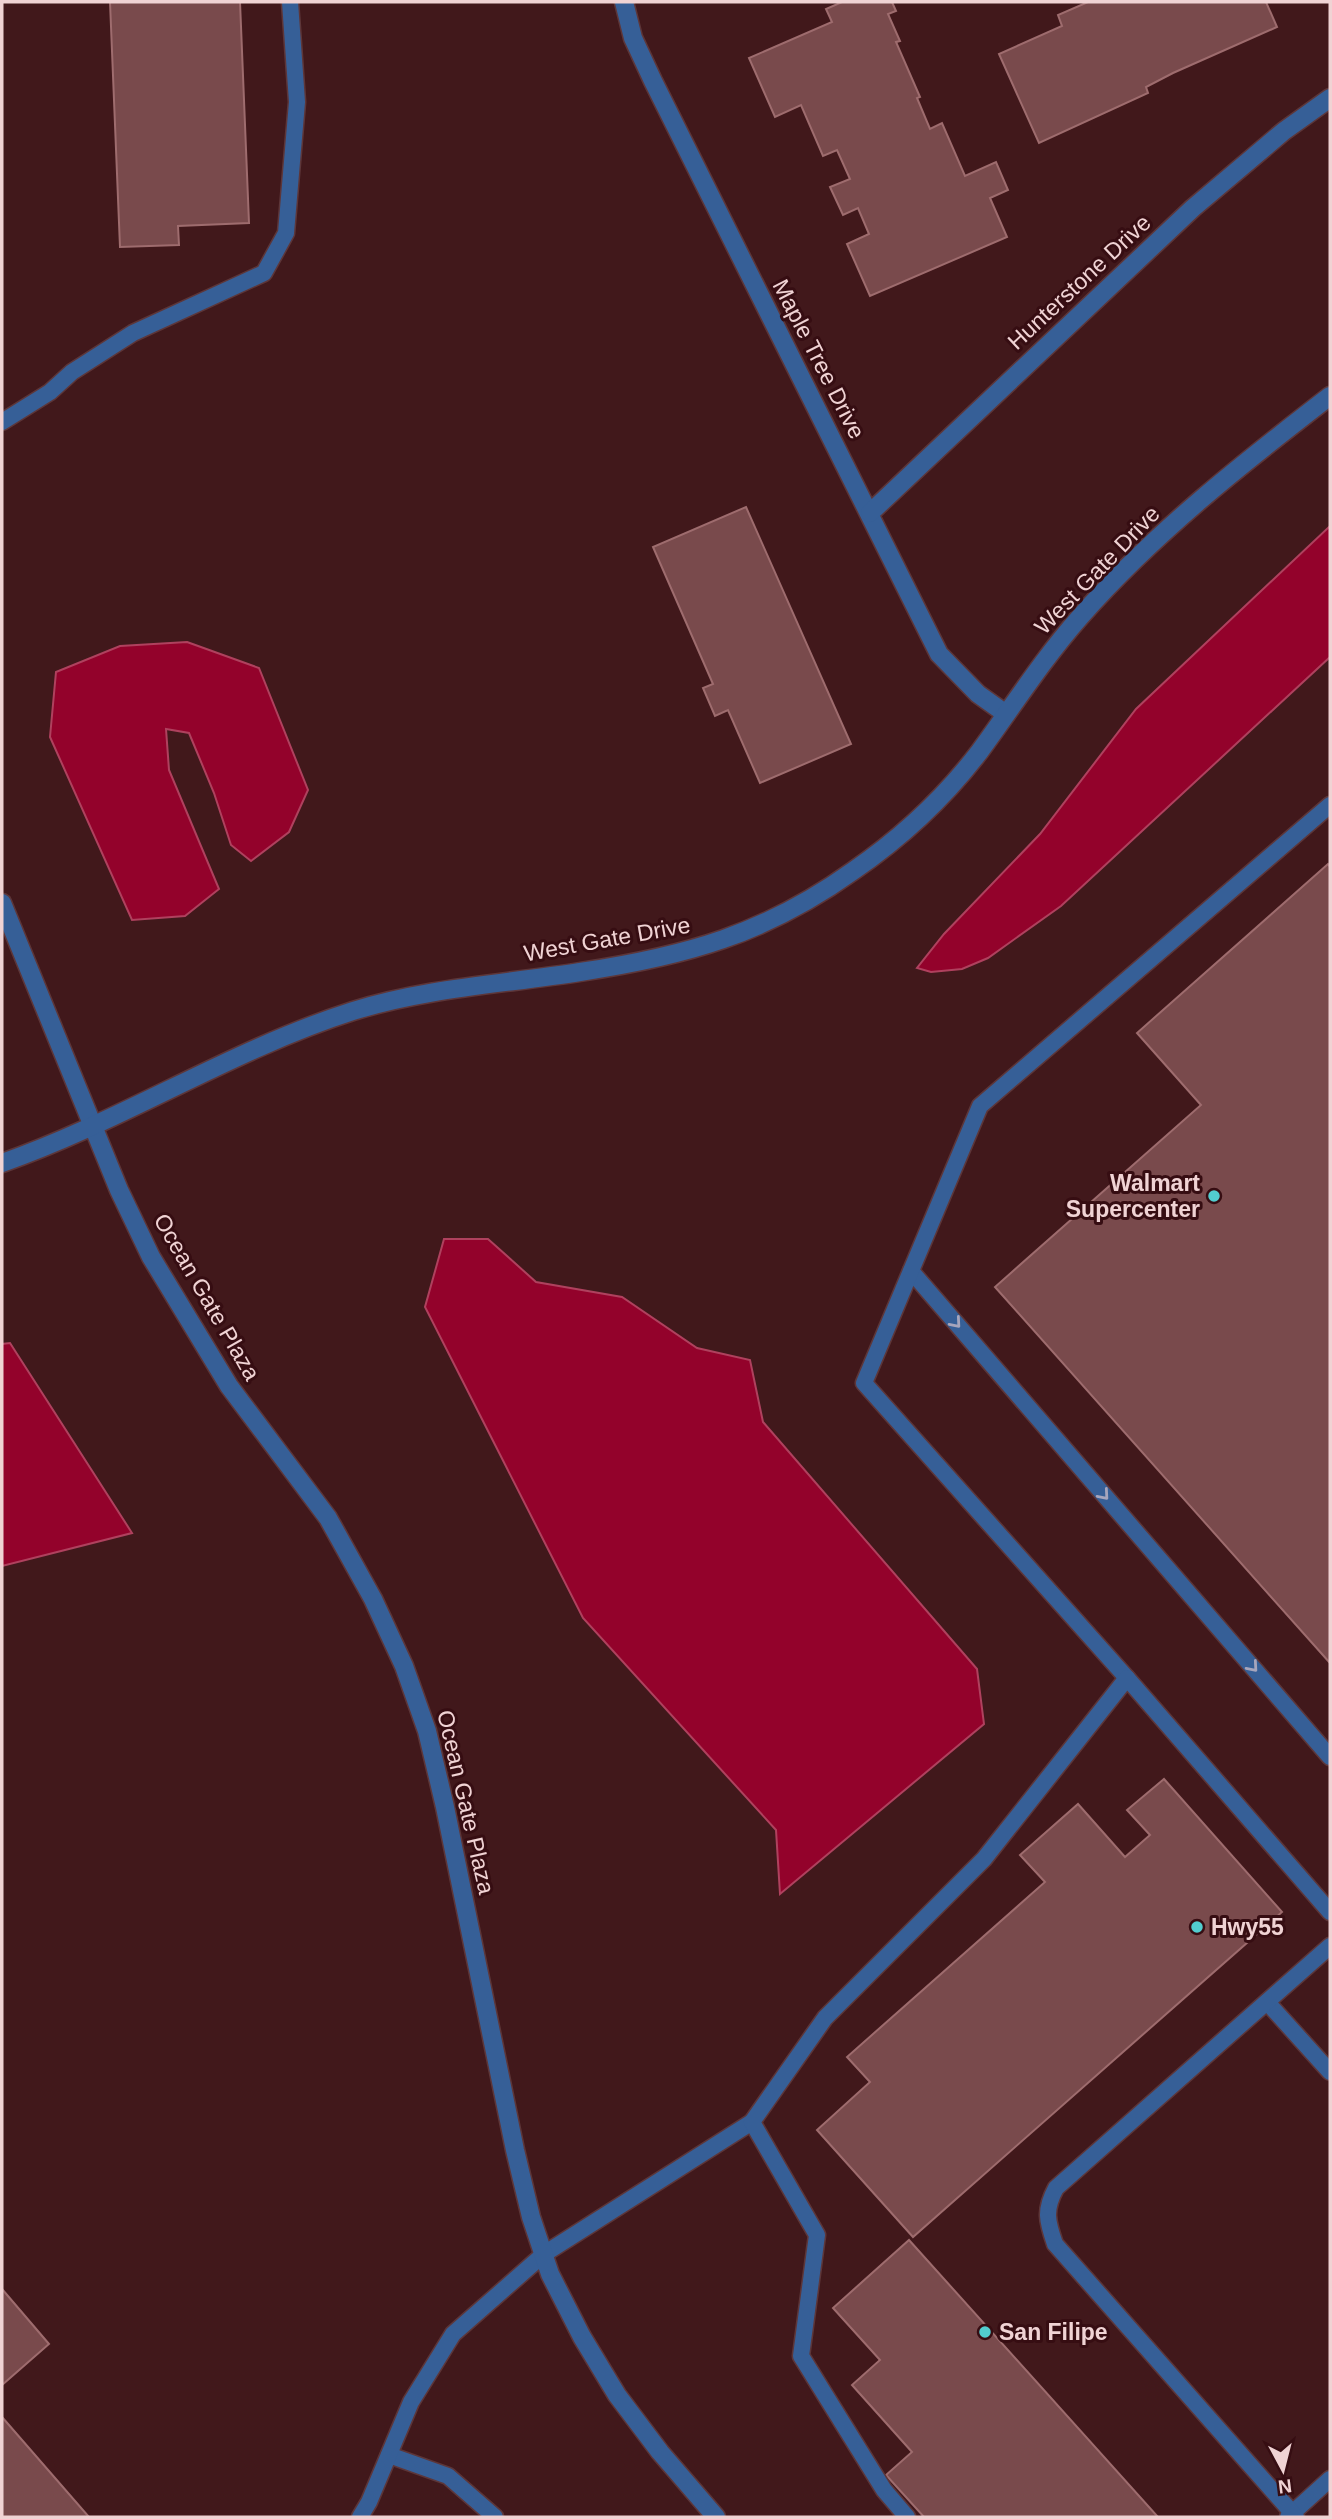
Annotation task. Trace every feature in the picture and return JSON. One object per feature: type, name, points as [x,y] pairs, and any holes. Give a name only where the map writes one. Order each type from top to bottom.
[{"type":"street","name":"Maple Tree Drive","points":[[624,2],[633,38],[653,81],[939,654],[978,694],[1006,714]]},
{"type":"street","name":"Hunterstone Drive","points":[[870,513],[1193,208],[1284,131],[1330,98]]},
{"type":"street","name":"West Gate Drive","points":[[2,1163],[290,1035],[353,1011],[425,993],[639,962],[694,950],[756,928],[808,902],[903,833],[963,771],[1079,618],[1129,565],[1279,436],[1330,396]]},
{"type":"street","name":"Ocean Gate Plaza","points":[[2,903],[119,1190],[152,1257],[229,1386],[328,1518],[373,1599],[404,1666],[427,1731],[515,2150],[531,2217],[551,2274],[582,2337],[617,2395],[660,2452],[716,2517]]},
{"type":"lane","points":[[2,422],[50,392],[72,372],[134,333],[264,273],[286,233],[297,102],[290,2]]},
{"type":"lane","points":[[1330,805],[980,1106],[864,1383],[1127,1678],[1330,1912]]},
{"type":"lane","points":[[911,1271],[1330,1757]]},
{"type":"lane","points":[[360,2517],[369,2502],[411,2402],[453,2334],[544,2254],[752,2122],[825,2018],[984,1859],[1127,1678]]},
{"type":"lane","points":[[1330,1946],[1056,2188],[1048,2203],[1048,2224],[1055,2244],[1292,2516],[1330,2479]]},
{"type":"lane","points":[[1267,2002],[1330,2072]]},
{"type":"lane","points":[[752,2122],[817,2235],[801,2356],[884,2490],[907,2517]]},
{"type":"lane","points":[[389,2455],[448,2476],[495,2517]]},
{"type":"shaded area","points":[[1330,526],[1330,657],[1061,906],[988,958],[962,969],[931,972],[917,968],[944,934],[1040,834],[1136,709]]},
{"type":"shaded area","points":[[187,642],[259,668],[308,790],[289,832],[251,861],[231,845],[214,793],[189,733],[166,729],[169,770],[219,889],[185,916],[132,920],[50,737],[56,672],[120,646]]},
{"type":"shaded area","points":[[444,1239],[488,1239],[536,1282],[622,1297],[697,1348],[750,1360],[763,1422],[977,1669],[984,1724],[780,1894],[776,1830],[583,1618],[425,1307]]},
{"type":"shaded area","points":[[10,1343],[132,1533],[2,1566],[2,1344]]},
{"type":"building","points":[[110,2],[240,2],[249,223],[178,226],[179,245],[120,247]]},
{"type":"building","points":[[842,2],[892,2],[896,11],[888,14],[900,41],[896,42],[920,97],[917,98],[930,129],[942,123],[965,176],[996,162],[1008,190],[990,198],[1007,237],[870,296],[847,244],[869,234],[858,208],[843,215],[830,187],[850,179],[837,150],[823,156],[801,105],[775,117],[749,58],[832,22],[826,9]]},
{"type":"building","points":[[1088,2],[1266,2],[1277,27],[1173,73],[1146,87],[1148,93],[1039,143],[999,54],[1062,26],[1058,15]]},
{"type":"building","points":[[746,507],[851,744],[760,783],[728,710],[715,716],[703,688],[713,684],[653,547]]},
{"type":"building","name":"Walmart Supercenter","points":[[1328,864],[1330,1663],[995,1287],[1201,1105],[1137,1033]]},
{"type":"building","points":[[1164,1779],[1282,1912],[913,2237],[817,2130],[870,2082],[847,2057],[1045,1882],[1020,1855],[1078,1804],[1125,1857],[1150,1835],[1127,1810]]},
{"type":"building","points":[[909,2240],[1158,2517],[924,2517],[886,2475],[912,2452],[852,2385],[880,2360],[833,2308]]},
{"type":"building","points":[[2,2289],[49,2344],[2,2385]]},
{"type":"building","points":[[2,2417],[89,2517],[2,2517]]},
{"type":"place","name":"Walmart Supercenter","points":[[1214,1196]]},
{"type":"place","name":"Hwy55","points":[[1197,1927]]},
{"type":"place","name":"San Filipe","points":[[985,2332]]}]
